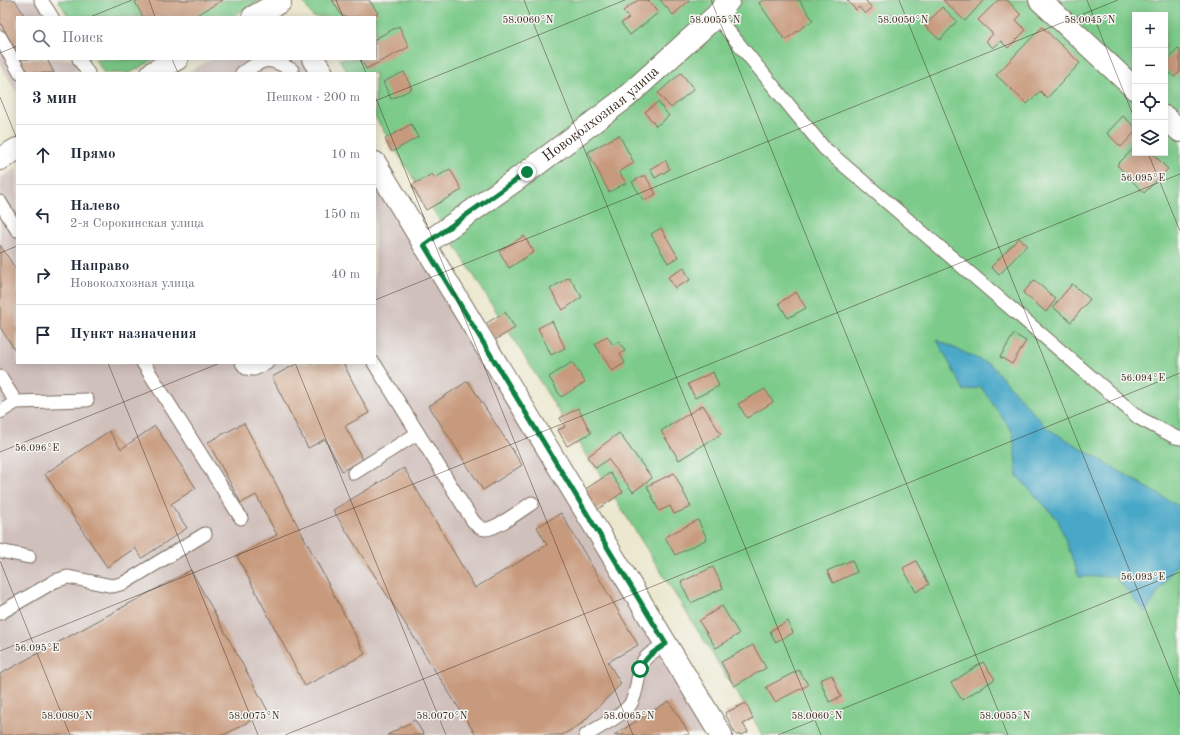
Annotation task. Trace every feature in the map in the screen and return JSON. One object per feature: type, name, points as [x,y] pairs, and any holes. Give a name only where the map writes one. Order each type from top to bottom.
[{"type":"street","points":[[1040,0],[1132,86]]},
{"type":"street","points":[[256,16],[282,6]]},
{"type":"street","name":"Новоколхозная улица","points":[[424,245],[527,172],[624,99],[723,8]]},
{"type":"street","points":[[154,72],[175,60]]},
{"type":"street","points":[[314,60],[321,72]]},
{"type":"street","points":[[1168,120],[1180,132]]},
{"type":"street","points":[[0,159],[16,150]]},
{"type":"street","points":[[376,165],[721,735]]},
{"type":"lane","points":[[41,0],[51,16]]},
{"type":"lane","points":[[723,8],[824,148],[1139,418],[1175,437],[1180,438]]},
{"type":"lane","points":[[0,37],[19,72]]},
{"type":"lane","points":[[80,60],[87,72]]},
{"type":"lane","points":[[244,72],[265,60]]},
{"type":"lane","points":[[270,60],[292,70]]},
{"type":"lane","points":[[0,202],[16,228]]},
{"type":"lane","points":[[143,364],[241,518]]},
{"type":"lane","points":[[243,364],[246,368],[254,370],[265,364]]},
{"type":"lane","points":[[375,364],[473,521],[479,528],[487,529],[495,526],[532,503]]},
{"type":"lane","points":[[0,377],[16,402]]},
{"type":"lane","points":[[0,412],[16,402],[87,400]]},
{"type":"lane","points":[[354,473],[418,433]]},
{"type":"lane","points":[[0,613],[42,587],[62,579],[68,578],[112,586],[124,583],[205,534]]},
{"type":"lane","points":[[0,550],[28,557]]},
{"type":"lane","points":[[586,735],[619,714],[630,704],[644,660],[666,644]]},
{"type":"shaded area","points":[[0,0],[46,0],[55,16],[16,16],[16,60],[83,60],[86,66],[71,72],[16,72],[16,91],[0,64]]},
{"type":"shaded area","points":[[210,60],[303,60],[310,72],[188,72]]},
{"type":"shaded area","points":[[16,169],[16,364],[376,364],[376,181],[711,735],[0,735],[0,178]]},
{"type":"green space","points":[[58,0],[261,0],[233,16],[68,16]]},
{"type":"green space","points":[[302,0],[1180,0],[1180,735],[763,735],[596,468],[587,457],[376,119],[376,72],[347,72],[340,60],[376,60],[376,16],[312,16]]},
{"type":"green space","points":[[96,60],[153,60],[132,72],[103,72]]},
{"type":"water","points":[[937,340],[991,365],[1047,428],[1180,507],[1180,559],[1145,613],[1115,576],[1079,577],[1058,520],[1017,476],[1013,433],[981,387],[964,391]]},
{"type":"building","points":[[0,0],[15,0],[24,16],[16,16],[16,51],[0,22]]},
{"type":"building","points":[[138,0],[223,0],[195,16],[142,16],[135,2]]},
{"type":"building","points":[[332,0],[369,0],[378,13],[374,16],[342,16]]},
{"type":"building","points":[[638,0],[648,0],[658,13],[630,35],[621,23],[629,18],[623,11]]},
{"type":"building","points":[[660,0],[690,0],[673,15]]},
{"type":"building","points":[[763,0],[799,0],[813,20],[785,40],[759,3]]},
{"type":"building","points":[[847,0],[867,0],[866,1],[872,8],[865,14],[859,7],[856,10]]},
{"type":"building","points":[[943,0],[984,0],[965,21]]},
{"type":"building","points":[[998,0],[1007,0],[1021,15],[1016,20],[1026,30],[1008,48],[1001,41],[993,48],[986,41],[993,34],[978,20]]},
{"type":"building","points":[[942,7],[957,21],[940,40],[925,26]]},
{"type":"building","points":[[399,26],[409,47],[366,69],[361,60],[376,60],[376,38]]},
{"type":"building","points":[[1042,27],[1080,63],[1047,98],[1040,91],[1027,104],[996,75]]},
{"type":"building","points":[[1178,48],[1180,50],[1180,72],[1174,77],[1168,71],[1168,58]]},
{"type":"building","points":[[20,60],[48,60],[54,72],[26,72]]},
{"type":"building","points":[[404,72],[412,89],[391,99],[383,82]]},
{"type":"building","points":[[681,73],[694,89],[671,108],[658,93]]},
{"type":"building","points":[[658,102],[669,116],[656,126],[645,112]]},
{"type":"building","points":[[1123,116],[1132,124],[1132,135],[1121,147],[1107,133]]},
{"type":"building","points":[[411,124],[418,137],[392,152],[385,139]]},
{"type":"building","points":[[619,135],[634,163],[619,172],[626,183],[609,192],[588,152]]},
{"type":"building","points":[[1132,150],[1132,156],[1155,156],[1168,169],[1144,193],[1117,165]]},
{"type":"building","points":[[665,160],[670,169],[655,178],[650,169]]},
{"type":"building","points":[[450,169],[462,190],[426,210],[412,185],[432,174],[435,178]]},
{"type":"building","points":[[645,175],[656,194],[644,201],[632,182]]},
{"type":"building","points":[[661,228],[678,257],[668,263],[651,234]]},
{"type":"building","points":[[524,236],[534,252],[509,268],[499,251]]},
{"type":"building","points":[[1019,238],[1027,245],[999,275],[991,267]]},
{"type":"building","points":[[0,245],[16,269],[16,350],[0,327]]},
{"type":"building","points":[[684,268],[690,280],[675,288],[668,277]]},
{"type":"building","points":[[569,277],[582,297],[563,310],[550,289]]},
{"type":"building","points":[[1034,280],[1056,299],[1046,312],[1023,293]]},
{"type":"building","points":[[1072,284],[1090,299],[1071,322],[1053,307]]},
{"type":"building","points":[[796,292],[806,308],[788,318],[779,303]]},
{"type":"building","points":[[505,312],[515,328],[495,340],[485,324]]},
{"type":"building","points":[[552,321],[565,348],[551,355],[538,328]]},
{"type":"building","points":[[1014,334],[1026,341],[1012,364],[1000,357]]},
{"type":"building","points":[[607,336],[613,345],[619,341],[625,351],[620,354],[625,363],[612,371],[595,344]]},
{"type":"building","points":[[572,362],[585,382],[561,397],[549,377]]},
{"type":"building","points":[[296,364],[344,364],[369,413],[345,426],[363,460],[342,471],[325,439],[308,448],[272,377]]},
{"type":"building","points":[[713,372],[719,386],[695,398],[688,384]]},
{"type":"building","points":[[468,381],[522,465],[483,490],[429,406]]},
{"type":"building","points":[[765,389],[773,402],[747,418],[738,404]]},
{"type":"building","points":[[703,405],[721,434],[679,460],[661,431]]},
{"type":"building","points":[[578,408],[591,433],[567,446],[558,430],[565,427],[560,418]]},
{"type":"building","points":[[244,423],[365,654],[305,686],[237,556],[277,535],[256,495],[241,503],[208,442]]},
{"type":"building","points":[[155,426],[196,488],[171,504],[187,528],[142,558],[135,548],[107,567],[45,474],[109,431],[121,449]]},
{"type":"building","points":[[619,433],[652,478],[633,492],[608,459],[596,468],[587,457]]},
{"type":"building","points":[[404,468],[475,588],[547,545],[537,527],[561,513],[638,645],[608,662],[621,684],[581,724],[562,735],[476,735],[333,510]]},
{"type":"building","points":[[610,473],[623,492],[597,510],[584,490]]},
{"type":"building","points":[[674,473],[691,507],[674,514],[670,506],[659,511],[647,486]]},
{"type":"building","points":[[698,520],[707,539],[675,555],[665,537]]},
{"type":"building","points":[[852,560],[857,572],[833,583],[827,571]]},
{"type":"building","points":[[916,561],[929,584],[916,592],[903,568]]},
{"type":"building","points":[[713,567],[723,588],[691,603],[681,582]]},
{"type":"building","points":[[191,570],[268,711],[224,735],[0,735],[0,674]]},
{"type":"building","points":[[722,606],[739,634],[716,648],[699,621]]},
{"type":"building","points":[[788,621],[793,633],[775,642],[770,631]]},
{"type":"building","points":[[753,645],[766,668],[734,686],[721,662]]},
{"type":"building","points":[[983,662],[995,679],[962,700],[951,683]]},
{"type":"building","points":[[799,670],[808,685],[775,702],[766,687]]},
{"type":"building","points":[[832,675],[841,697],[829,702],[820,680]]},
{"type":"building","points":[[669,701],[690,735],[614,735]]},
{"type":"building","points":[[746,703],[753,719],[743,724],[748,732],[742,735],[736,735],[725,713]]},
{"type":"building","points":[[415,720],[424,735],[387,735]]},
{"type":"route","points":[[527,172],[424,245],[666,644],[644,660],[640,669]]}]
